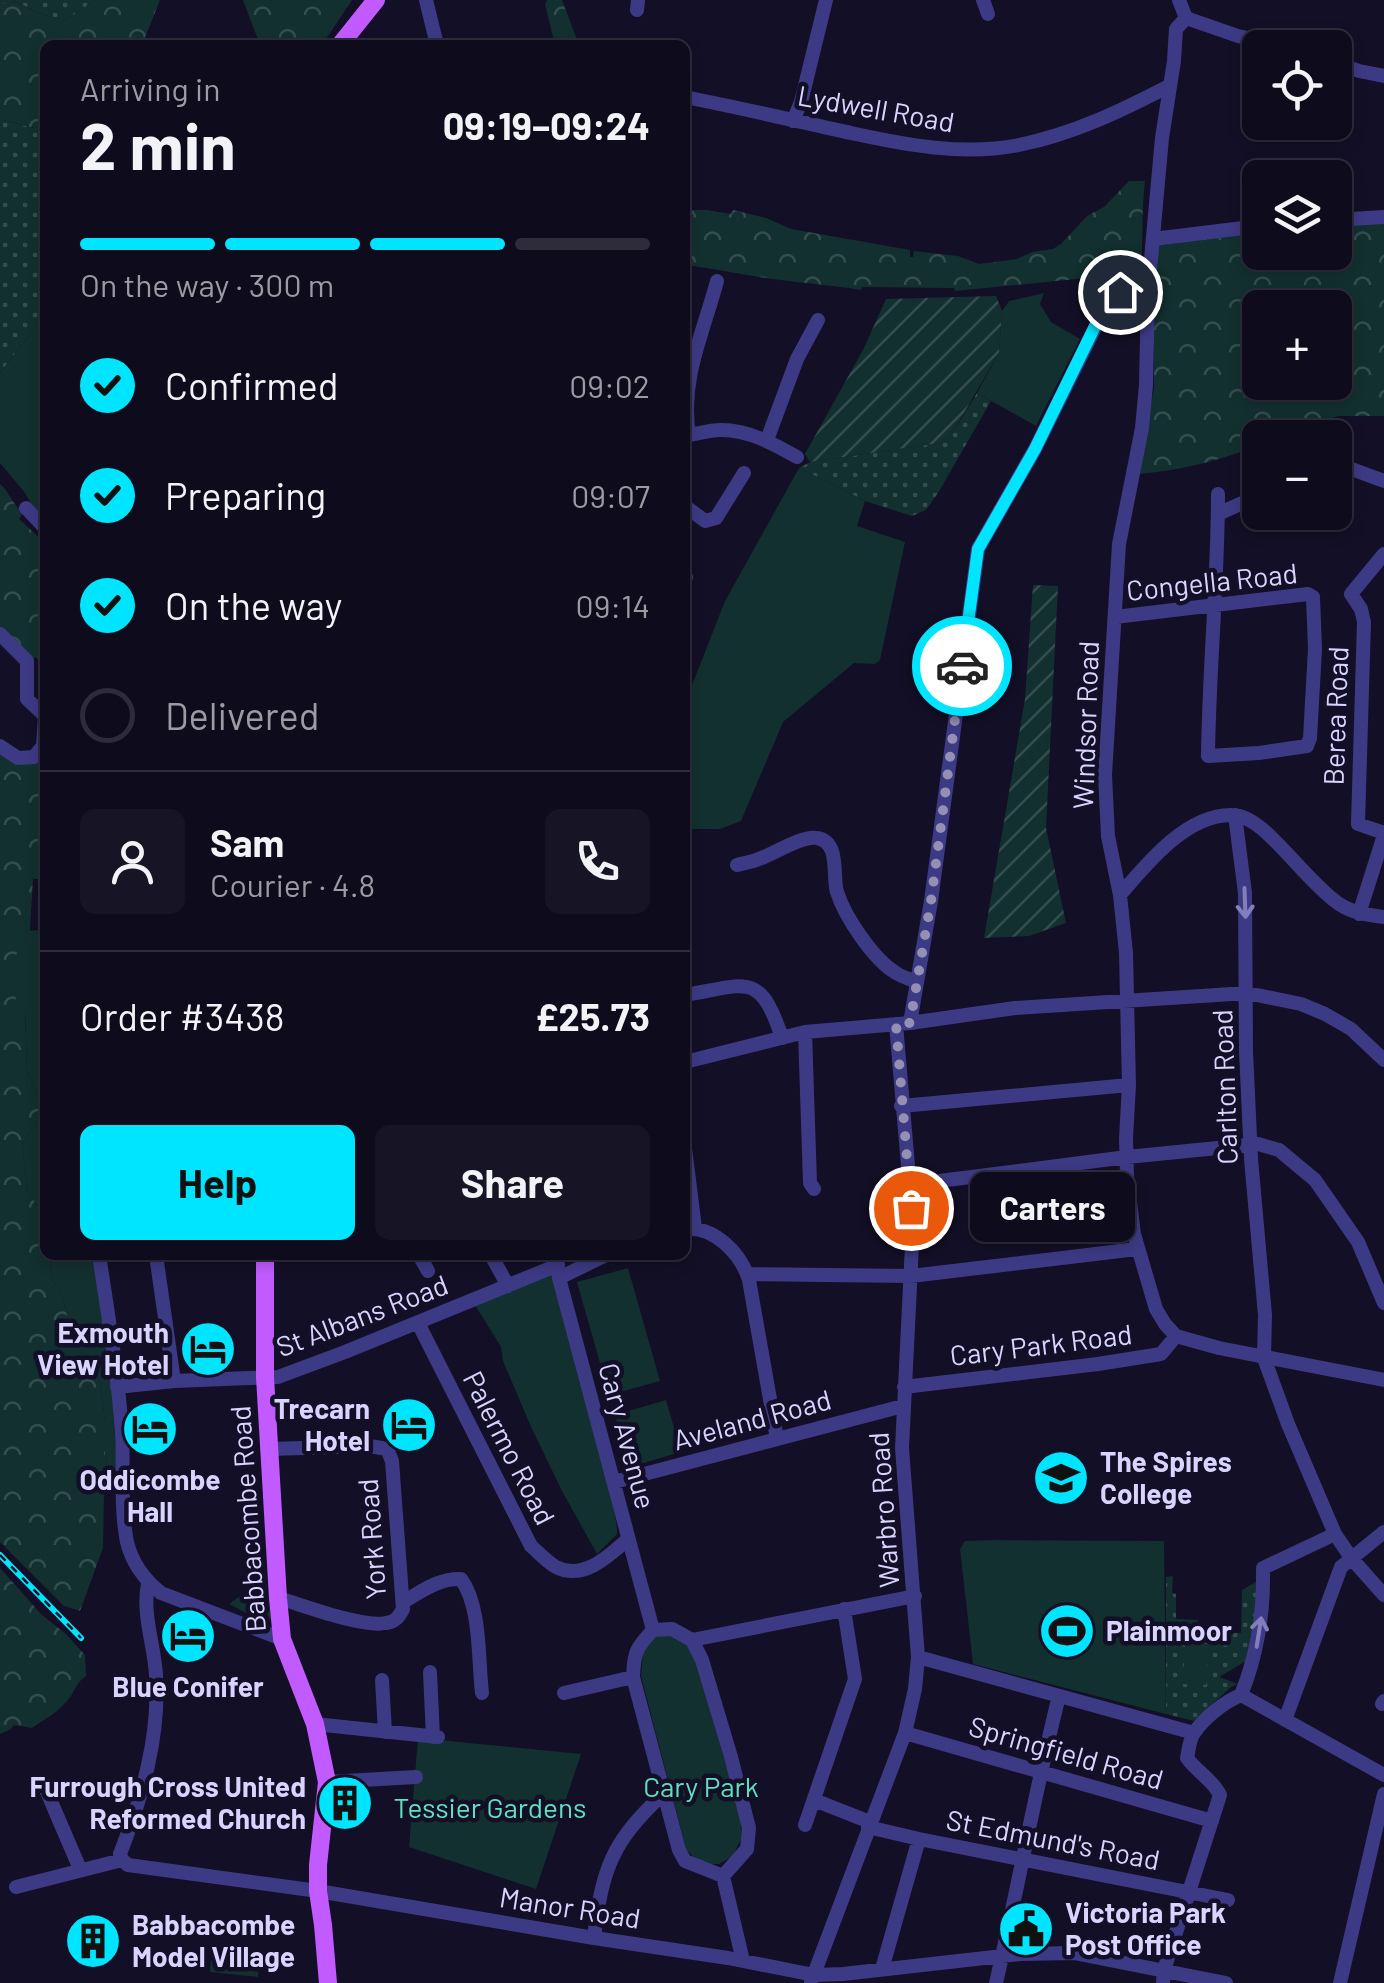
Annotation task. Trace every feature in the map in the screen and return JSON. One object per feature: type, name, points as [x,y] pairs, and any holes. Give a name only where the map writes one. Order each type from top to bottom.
[{"type":"main road","points":[[344,40],[376,0]]},
{"type":"main road","name":"Babbacombe Road","points":[[265,1260],[266,1377],[282,1638],[315,1724],[327,1782],[318,1891],[328,1983]]},
{"type":"street","points":[[426,0],[436,40]]},
{"type":"street","points":[[793,122],[826,0]]},
{"type":"street","points":[[1179,0],[1186,18],[1242,37]]},
{"type":"street","name":"Windsor Road","points":[[1176,1336],[1156,1309],[1136,1249],[1127,1177],[1128,1001],[1120,895],[1108,836],[1106,774],[1119,544],[1142,428],[1148,292],[1162,138],[1176,30],[1186,18]]},
{"type":"street","points":[[1352,68],[1384,76]]},
{"type":"street","name":"Lydwell Road","points":[[690,99],[893,142],[947,149],[996,148],[1038,141],[1098,122],[1170,86]]},
{"type":"street","points":[[1352,219],[1384,217]]},
{"type":"street","points":[[1153,239],[1242,228]]},
{"type":"street","points":[[690,376],[717,281]]},
{"type":"street","name":"Warbro Road","points":[[812,1979],[905,1733],[915,1689],[918,1658],[902,1448],[913,1225],[901,1106],[903,1023],[917,982],[931,901],[978,549],[1035,449],[1098,320],[1124,290],[1148,292]]},
{"type":"street","points":[[767,440],[796,358],[818,320]]},
{"type":"street","points":[[690,436],[722,430],[767,440],[797,457]]},
{"type":"street","points":[[1352,470],[1384,481]]},
{"type":"street","points":[[690,510],[704,520],[716,518],[744,473]]},
{"type":"street","points":[[1214,604],[1218,494]]},
{"type":"street","points":[[1218,514],[1242,503]]},
{"type":"street","points":[[26,508],[40,523]]},
{"type":"street","name":"Berea Road","points":[[1384,554],[1351,594],[1364,622],[1358,824],[1384,834]]},
{"type":"street","name":"Congella Road","points":[[1115,617],[1170,612],[1214,604],[1308,594],[1313,596],[1314,662],[1307,746],[1208,756],[1214,604]]},
{"type":"street","points":[[0,634],[27,661],[27,698],[40,711]]},
{"type":"street","points":[[0,746],[18,758],[34,757],[40,750]]},
{"type":"street","points":[[1120,895],[1180,834],[1218,817],[1236,815],[1257,824],[1338,903],[1360,914],[1384,917]]},
{"type":"street","name":"Carlton Road","points":[[1236,815],[1245,893],[1246,1052],[1263,1283],[1264,1358],[1335,1534],[1384,1595]]},
{"type":"street","points":[[1360,914],[1384,834]]},
{"type":"street","points":[[737,865],[804,841],[822,840],[834,858],[836,891],[860,935],[894,972],[917,982]]},
{"type":"street","points":[[690,993],[748,986],[768,1000],[782,1038]]},
{"type":"street","points":[[690,1061],[805,1032],[1015,1008],[1247,993],[1301,1004],[1325,1014],[1351,1028],[1384,1060]]},
{"type":"street","points":[[805,1032],[810,1183],[814,1190]]},
{"type":"street","points":[[901,1106],[1129,1085]]},
{"type":"street","points":[[908,1185],[1127,1156],[1258,1144],[1279,1150],[1315,1180],[1358,1242],[1383,1296]]},
{"type":"street","points":[[690,1228],[722,1242],[742,1260],[748,1274],[777,1439]]},
{"type":"street","points":[[748,1274],[911,1276],[1136,1249]]},
{"type":"street","points":[[100,1260],[122,1432],[128,1544],[137,1568],[161,1593],[282,1638]]},
{"type":"street","points":[[157,1260],[174,1382]]},
{"type":"street","points":[[422,1260],[428,1271]]},
{"type":"street","points":[[494,1260],[508,1286]]},
{"type":"street","name":"St Albans Road","points":[[117,1387],[278,1376],[557,1266],[584,1260]]},
{"type":"street","name":"Cary Avenue","points":[[557,1266],[652,1630]]},
{"type":"street","name":"Palermo Road","points":[[418,1323],[530,1546],[559,1569],[573,1570],[602,1562],[628,1540]]},
{"type":"street","points":[[1176,1336],[1207,1346],[1384,1380]]},
{"type":"street","name":"Cary Park Road","points":[[904,1388],[1160,1354],[1176,1336]]},
{"type":"street","name":"Aveland Road","points":[[614,1482],[903,1406]]},
{"type":"street","name":"York Road","points":[[270,1449],[387,1449],[392,1461],[404,1602],[400,1616],[389,1623],[369,1624],[278,1598]]},
{"type":"street","points":[[1286,1720],[1341,1567],[1384,1532]]},
{"type":"street","points":[[1164,1976],[1220,1795],[1187,1758],[1194,1732],[1213,1713],[1241,1695],[1250,1674],[1261,1628],[1263,1568],[1335,1534]]},
{"type":"street","points":[[404,1602],[429,1586],[448,1579],[461,1580],[473,1606],[482,1693]]},
{"type":"street","points":[[16,1886],[122,1860],[120,1854],[140,1800],[155,1726],[156,1674],[144,1603],[148,1583]]},
{"type":"street","points":[[692,1640],[914,1596]]},
{"type":"street","points":[[805,1825],[855,1679],[844,1609]]},
{"type":"street","points":[[672,1629],[692,1640],[702,1660],[731,1757],[748,1828],[747,1850],[722,1876],[685,1861],[674,1835],[632,1677],[634,1651],[652,1630],[672,1629]]},
{"type":"street","points":[[918,1658],[1194,1732]]},
{"type":"street","points":[[315,1724],[435,1737],[430,1672]]},
{"type":"street","points":[[564,1693],[632,1677]]},
{"type":"street","points":[[382,1680],[385,1732]]},
{"type":"street","points":[[1241,1695],[1384,1775]]},
{"type":"street","points":[[996,1983],[1059,1696]]},
{"type":"street","name":"Springfield Road","points":[[905,1733],[1212,1821]]},
{"type":"street","points":[[327,1782],[416,1778]]},
{"type":"street","points":[[44,1785],[80,1869]]},
{"type":"street","points":[[594,1938],[605,1874],[613,1856],[631,1825],[664,1794]]},
{"type":"street","points":[[1340,1983],[1384,1794]]},
{"type":"street","name":"St Edmund's Road","points":[[814,1800],[919,1840],[1228,1900]]},
{"type":"street","points":[[882,1969],[919,1840]]},
{"type":"street","name":"Manor Road","points":[[122,1860],[128,1865],[318,1891],[743,1961],[812,1979],[1002,1956],[1074,1953],[1164,1976],[1226,1983]]},
{"type":"street","points":[[722,1876],[743,1961]]},
{"type":"green space","points":[[0,0],[96,0],[66,20],[14,1],[0,5]]},
{"type":"green space","points":[[96,0],[160,0],[144,40],[40,40],[40,125],[34,128],[0,119],[0,5],[13,1],[66,20]]},
{"type":"green space","points":[[243,0],[352,0],[325,40],[258,40]]},
{"type":"green space","points":[[547,0],[562,0],[577,40],[554,40]]},
{"type":"green space","points":[[0,119],[33,128],[40,125],[40,321],[0,373]]},
{"type":"green space","points":[[1129,181],[1145,181],[1140,272],[955,291],[862,287],[861,290],[690,266],[690,210],[731,214],[733,210],[791,229],[910,250],[910,257],[914,251],[958,256],[979,264],[1053,249],[1087,216],[1104,207]]},
{"type":"green space","points":[[1384,222],[1384,416],[1242,420],[1242,451],[1170,470],[1138,474],[1154,388],[1157,237],[1242,233],[1242,270],[1352,270],[1352,224]]},
{"type":"green space","points":[[1044,293],[1040,304],[1051,322],[1080,339],[1036,426],[977,393],[999,353],[1002,311],[1009,301]]},
{"type":"green space","points":[[996,296],[1002,311],[999,353],[950,437],[940,443],[810,462],[805,454],[864,348],[886,299]]},
{"type":"green space","points":[[40,321],[40,514],[0,463],[0,373]]},
{"type":"green space","points":[[977,393],[991,401],[938,493],[926,510],[912,516],[865,501],[799,468],[810,462],[940,443],[950,437]]},
{"type":"green space","points":[[799,468],[865,501],[857,526],[905,542],[880,660],[875,664],[854,663],[783,722],[741,821],[720,829],[690,829],[690,690],[725,601]]},
{"type":"green space","points":[[0,484],[23,513],[19,519],[40,538],[40,660],[35,657],[31,662],[0,633]]},
{"type":"green space","points":[[1033,585],[1058,586],[1046,828],[1066,923],[1029,936],[984,938],[1025,699]]},
{"type":"green space","points":[[0,750],[19,763],[40,751],[40,879],[33,879],[25,1010],[27,1071],[40,1110],[38,1122],[22,1144],[27,1190],[40,1210],[40,1260],[50,1260],[51,1276],[62,1297],[76,1345],[94,1366],[105,1421],[109,1482],[104,1488],[103,1548],[80,1611],[64,1606],[0,1542]]},
{"type":"green space","points":[[40,930],[40,1102],[27,1071],[25,1011],[17,1007],[13,971],[29,931]]},
{"type":"green space","points":[[40,1110],[40,1210],[27,1190],[22,1144],[38,1122]]},
{"type":"green space","points":[[50,1260],[96,1260],[109,1343],[118,1481],[109,1482],[100,1382],[94,1366],[76,1345],[62,1297],[51,1276]]},
{"type":"green space","points":[[628,1268],[660,1381],[609,1395],[577,1282]]},
{"type":"green space","points":[[555,1270],[604,1458],[616,1524],[617,1534],[597,1554],[532,1429],[503,1361],[501,1347],[475,1305]]},
{"type":"green space","points":[[666,1400],[681,1452],[630,1467],[615,1415]]},
{"type":"green space","name":"Plainmoor","points":[[965,1541],[1164,1541],[1166,1714],[973,1664],[960,1549]]},
{"type":"green space","points":[[0,1568],[85,1655],[86,1676],[50,1716],[32,1728],[14,1725],[0,1734]]},
{"type":"green space","points":[[1173,1576],[1176,1619],[1198,1620],[1198,1631],[1241,1633],[1242,1590],[1256,1582],[1256,1622],[1246,1661],[1219,1677],[1238,1684],[1194,1721],[1166,1714],[1166,1577]]},
{"type":"green space","points":[[255,1585],[266,1585],[271,1618],[265,1623],[229,1604]]},
{"type":"green space","name":"Cary Park","points":[[660,1634],[679,1638],[693,1651],[740,1815],[742,1837],[733,1856],[719,1864],[695,1859],[686,1849],[641,1676],[643,1653]]},
{"type":"green space","points":[[1185,1643],[1208,1644],[1206,1685],[1183,1684]]},
{"type":"green space","name":"Tessier Gardens","points":[[418,1738],[581,1754],[536,1889],[409,1847]]},
{"type":"green space","points":[[212,1946],[260,1950],[258,1977],[210,1972]]},
{"type":"railway","points":[[0,1555],[81,1638]]},
{"type":"way so far","points":[[911,1208],[896,1024],[910,1023],[931,901],[962,666]]},
{"type":"place","name":"Carters","points":[[911,1208]]},
{"type":"place","name":"Exmouth View Hotel","points":[[208,1349]]},
{"type":"place","name":"Trecarn Hotel","points":[[409,1425]]},
{"type":"place","name":"Oddicombe Hall","points":[[150,1429]]},
{"type":"place","name":"The Spires College","points":[[1061,1478]]},
{"type":"place","name":"Plainmoor","points":[[1067,1631]]},
{"type":"place","name":"Blue Conifer","points":[[188,1636]]},
{"type":"place","name":"Furrough Cross United Reformed Church","points":[[345,1803]]},
{"type":"place","name":"Victoria Park Post Office","points":[[1026,1929]]},
{"type":"place","name":"Babbacombe Model Village","points":[[93,1941]]},
{"type":"route","points":[[962,666],[978,549],[1035,449],[1098,320],[1120,292]]}]
